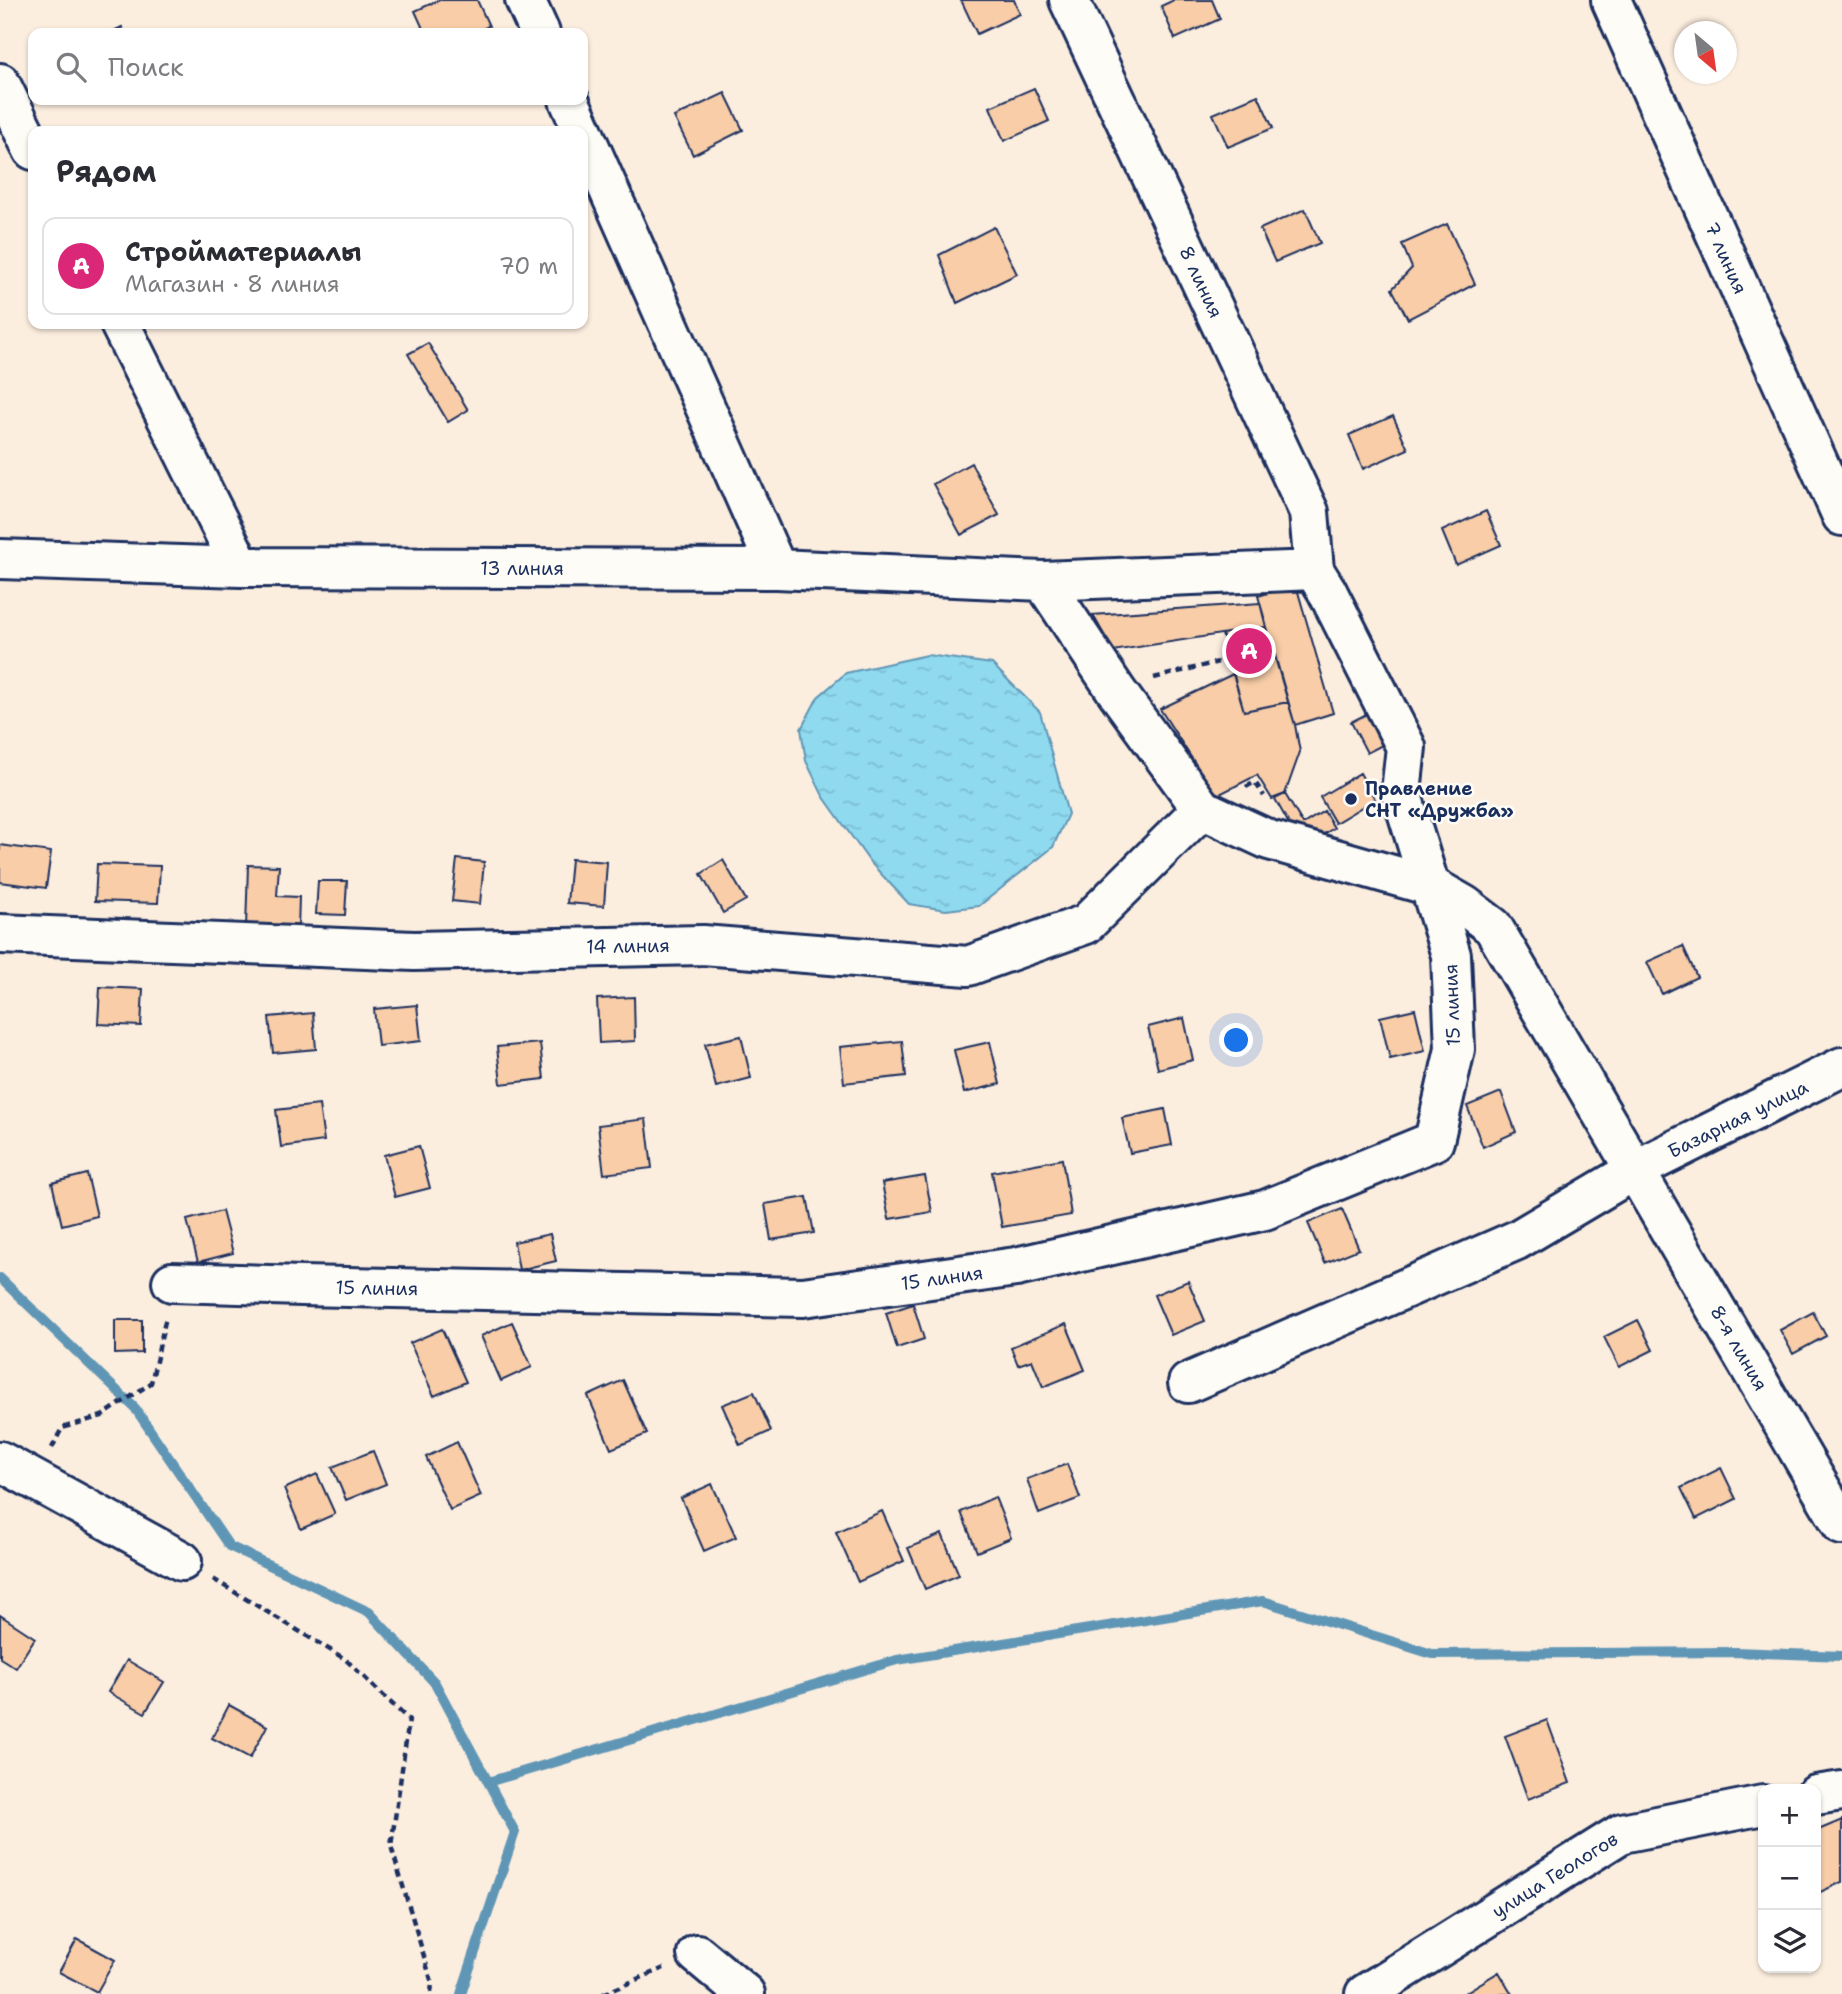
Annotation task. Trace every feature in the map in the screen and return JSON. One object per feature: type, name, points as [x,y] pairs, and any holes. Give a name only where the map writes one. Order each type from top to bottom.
[{"type":"street","points":[[525,0],[538,28]]},
{"type":"street","name":"8 линия","points":[[1069,0],[1309,512],[1314,570]]},
{"type":"street","name":"7 линия","points":[[1611,0],[1842,516]]},
{"type":"street","points":[[0,83],[28,140]]},
{"type":"street","points":[[571,105],[581,126]]},
{"type":"street","points":[[588,143],[777,569]]},
{"type":"street","points":[[122,329],[241,567]]},
{"type":"street","name":"13 линия","points":[[0,559],[241,567],[777,569],[1044,580],[1314,570]]},
{"type":"street","points":[[1314,570],[1406,747],[1401,792],[1431,886]]},
{"type":"street","points":[[1044,580],[1117,692],[1202,809]]},
{"type":"street","name":"8-я линия","points":[[1202,809],[1269,840],[1431,886],[1464,905],[1493,927],[1842,1525]]},
{"type":"street","name":"14 линия","points":[[0,934],[414,951],[703,945],[968,966],[1086,924],[1202,809]]},
{"type":"street","name":"15 линия","points":[[172,1282],[803,1297],[1016,1267],[1265,1210],[1434,1141],[1455,1049],[1451,955],[1431,886]]},
{"type":"street","name":"Базарная улица","points":[[1188,1383],[1517,1240],[1635,1170],[1842,1068]]},
{"type":"street","points":[[0,1461],[182,1561]]},
{"type":"street","points":[[1821,1794],[1842,1791]]},
{"type":"street","name":"улица Геологов","points":[[1365,1994],[1622,1833],[1758,1806]]},
{"type":"street","points":[[697,1954],[746,1994]]},
{"type":"path","points":[[1117,692],[1138,682],[1218,662]]},
{"type":"path","points":[[34,1481],[62,1429],[102,1416],[151,1383],[162,1339]]},
{"type":"path","points":[[182,1561],[345,1659],[409,1720],[391,1846],[432,1983],[431,1994]]},
{"type":"path","points":[[603,1994],[697,1954]]},
{"type":"water","points":[[927,655],[992,664],[1040,712],[1068,814],[1053,847],[979,906],[946,910],[909,904],[870,862],[823,796],[806,761],[801,729],[818,697],[846,673]]},
{"type":"building","points":[[439,0],[477,0],[489,26],[423,28],[415,11]]},
{"type":"building","points":[[961,0],[1014,0],[1020,14],[977,34]]},
{"type":"building","points":[[1174,0],[1212,0],[1220,19],[1175,39],[1161,6]]},
{"type":"building","points":[[1034,88],[1049,121],[1004,141],[990,107]]},
{"type":"building","points":[[725,93],[743,130],[693,155],[674,117]]},
{"type":"building","points":[[1258,95],[1273,128],[1228,147],[1213,114]]},
{"type":"building","points":[[1305,209],[1320,243],[1275,262],[1260,229]]},
{"type":"building","points":[[1447,224],[1475,284],[1408,319],[1392,289],[1412,268],[1402,244]]},
{"type":"building","points":[[994,227],[1017,274],[957,303],[939,255]]},
{"type":"building","points":[[428,343],[468,410],[448,422],[408,354]]},
{"type":"building","points":[[1393,416],[1408,449],[1363,469],[1349,435]]},
{"type":"building","points":[[971,463],[999,515],[961,535],[933,484]]},
{"type":"building","points":[[1486,511],[1501,545],[1456,565],[1442,531]]},
{"type":"building","points":[[1296,585],[1333,713],[1295,725],[1258,596]]},
{"type":"building","points":[[1260,603],[1266,627],[1113,651],[1093,615]]},
{"type":"building","points":[[1266,627],[1288,702],[1244,711],[1222,634]]},
{"type":"building","points":[[1233,674],[1244,711],[1288,702],[1300,752],[1285,794],[1272,799],[1257,775],[1216,796],[1160,709]]},
{"type":"building","points":[[1374,710],[1390,741],[1367,753],[1351,722]]},
{"type":"building","points":[[1360,773],[1375,799],[1335,823],[1320,797]]},
{"type":"building","points":[[1285,794],[1303,824],[1324,811],[1334,828],[1302,847],[1275,799]]},
{"type":"building","points":[[0,845],[51,852],[46,888],[0,882]]},
{"type":"building","points":[[457,859],[484,862],[480,904],[452,901]]},
{"type":"building","points":[[571,859],[607,862],[604,906],[567,903]]},
{"type":"building","points":[[723,860],[746,900],[723,913],[701,874]]},
{"type":"building","points":[[97,864],[160,866],[158,903],[95,901]]},
{"type":"building","points":[[248,865],[279,866],[277,896],[299,897],[298,930],[246,928]]},
{"type":"building","points":[[318,881],[347,881],[345,915],[316,914]]},
{"type":"building","points":[[1683,946],[1697,977],[1662,994],[1647,962]]},
{"type":"building","points":[[100,987],[143,989],[141,1026],[98,1024]]},
{"type":"building","points":[[634,997],[635,1041],[599,1043],[597,999]]},
{"type":"building","points":[[417,1005],[421,1041],[378,1046],[374,1009]]},
{"type":"building","points":[[1415,1009],[1425,1051],[1390,1059],[1380,1017]]},
{"type":"building","points":[[313,1013],[316,1049],[273,1053],[269,1017]]},
{"type":"building","points":[[1184,1018],[1193,1060],[1158,1069],[1148,1027]]},
{"type":"building","points":[[741,1036],[751,1078],[716,1087],[705,1044]]},
{"type":"building","points":[[902,1041],[906,1076],[844,1083],[840,1047]]},
{"type":"building","points":[[990,1042],[1000,1084],[964,1093],[954,1050]]},
{"type":"building","points":[[540,1043],[544,1079],[501,1084],[497,1047]]},
{"type":"building","points":[[1501,1092],[1516,1132],[1483,1147],[1467,1106]]},
{"type":"building","points":[[319,1105],[324,1141],[281,1147],[276,1110]]},
{"type":"building","points":[[1165,1109],[1172,1145],[1130,1153],[1122,1118]]},
{"type":"building","points":[[646,1119],[652,1168],[604,1174],[598,1125]]},
{"type":"building","points":[[419,1146],[430,1188],[395,1197],[384,1155]]},
{"type":"building","points":[[1062,1159],[1071,1215],[1002,1227],[992,1172]]},
{"type":"building","points":[[87,1174],[97,1216],[62,1225],[52,1183]]},
{"type":"building","points":[[925,1176],[932,1212],[889,1219],[882,1183]]},
{"type":"building","points":[[807,1197],[814,1233],[771,1240],[765,1204]]},
{"type":"building","points":[[1342,1209],[1359,1249],[1325,1263],[1308,1223]]},
{"type":"building","points":[[222,1211],[233,1253],[198,1262],[187,1220]]},
{"type":"building","points":[[550,1234],[556,1261],[519,1270],[514,1242]]},
{"type":"building","points":[[1188,1281],[1205,1321],[1171,1335],[1154,1295]]},
{"type":"building","points":[[913,1304],[924,1339],[897,1348],[886,1313]]},
{"type":"building","points":[[1813,1312],[1826,1336],[1793,1354],[1780,1330]]},
{"type":"building","points":[[115,1320],[142,1320],[142,1353],[115,1354]]},
{"type":"building","points":[[1638,1320],[1653,1350],[1619,1367],[1604,1337]]},
{"type":"building","points":[[512,1322],[532,1367],[501,1381],[481,1336]]},
{"type":"building","points":[[1066,1324],[1085,1370],[1043,1387],[1032,1360],[1018,1365],[1011,1347]]},
{"type":"building","points":[[442,1329],[466,1382],[434,1396],[410,1343]]},
{"type":"building","points":[[623,1380],[647,1434],[611,1449],[588,1396]]},
{"type":"building","points":[[754,1392],[771,1431],[740,1445],[722,1405]]},
{"type":"building","points":[[457,1442],[481,1496],[450,1510],[426,1457]]},
{"type":"building","points":[[373,1451],[386,1484],[346,1500],[332,1467]]},
{"type":"building","points":[[1067,1464],[1080,1498],[1039,1514],[1027,1479]]},
{"type":"building","points":[[1721,1468],[1736,1499],[1696,1519],[1681,1488]]},
{"type":"building","points":[[317,1474],[335,1514],[301,1529],[284,1489]]},
{"type":"building","points":[[712,1484],[736,1537],[704,1551],[681,1498]]},
{"type":"building","points":[[995,1497],[1011,1538],[977,1552],[961,1512]]},
{"type":"building","points":[[882,1511],[904,1561],[858,1582],[836,1532]]},
{"type":"building","points":[[942,1534],[959,1575],[925,1589],[908,1548]]},
{"type":"building","points":[[0,1615],[35,1638],[16,1668],[0,1658]]},
{"type":"building","points":[[127,1660],[164,1682],[145,1713],[108,1692]]},
{"type":"building","points":[[229,1705],[267,1726],[250,1758],[212,1738]]},
{"type":"building","points":[[1547,1720],[1570,1783],[1528,1799],[1505,1736]]},
{"type":"building","points":[[1842,1820],[1842,1882],[1821,1892],[1821,1847],[1821,1829]]},
{"type":"building","points":[[77,1939],[115,1960],[97,1992],[59,1972]]},
{"type":"building","points":[[1499,1972],[1512,1994],[1463,1994]]},
{"type":"waterway","points":[[0,1278],[135,1408],[229,1546],[369,1612],[435,1683],[515,1832],[461,1994]]},
{"type":"waterway","points":[[488,1782],[897,1660],[1263,1601],[1432,1654],[1736,1652],[1842,1656]]},
{"type":"place","name":"Стройматериалы","points":[[1249,651]]},
{"type":"place","name":"Правление СНТ «Дружба»","points":[[1351,799]]}]
